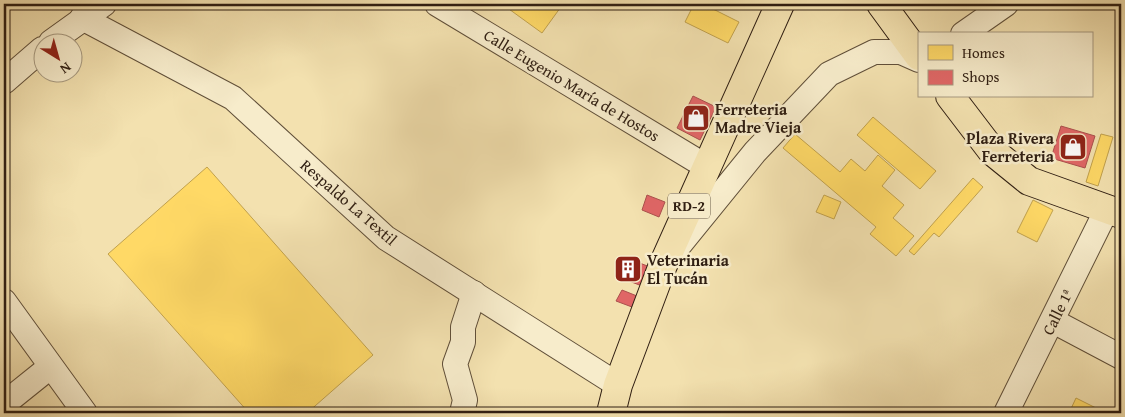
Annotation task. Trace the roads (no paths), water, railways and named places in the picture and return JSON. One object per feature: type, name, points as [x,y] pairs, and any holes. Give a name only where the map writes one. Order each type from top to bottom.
[{"type":"main road","name":"RD-2","points":[[611,413],[618,385],[663,265],[780,4]]},
{"type":"main road","points":[[881,4],[918,55]]},
{"type":"main road","points":[[952,98],[992,151],[1029,181],[1114,212]]},
{"type":"street","points":[[64,32],[104,4]]},
{"type":"street","name":"Calle Eugenio María de Hostos","points":[[437,4],[707,167]]},
{"type":"street","points":[[966,32],[1006,4]]},
{"type":"street","name":"Respaldo La Textil","points":[[82,18],[233,98],[386,238],[618,385]]},
{"type":"street","points":[[663,265],[761,146],[829,74],[874,52],[901,52],[918,60]]},
{"type":"street","points":[[4,82],[32,58]]},
{"type":"street","name":"Calle 1ª","points":[[1006,413],[1053,321],[1114,212]]},
{"type":"street","points":[[462,413],[465,400],[455,364],[463,342],[463,327],[474,293]]},
{"type":"street","points":[[4,301],[85,413]]},
{"type":"street","points":[[1053,321],[1121,357]]},
{"type":"street","points":[[4,404],[50,367]]},
{"type":"place","name":"Ferreteria Madre Vieja","points":[[696,118]]},
{"type":"place","name":"Plaza Rivera Ferreteria","points":[[1073,147]]},
{"type":"place","name":"Veterinaria El Tucán","points":[[628,269]]}]
